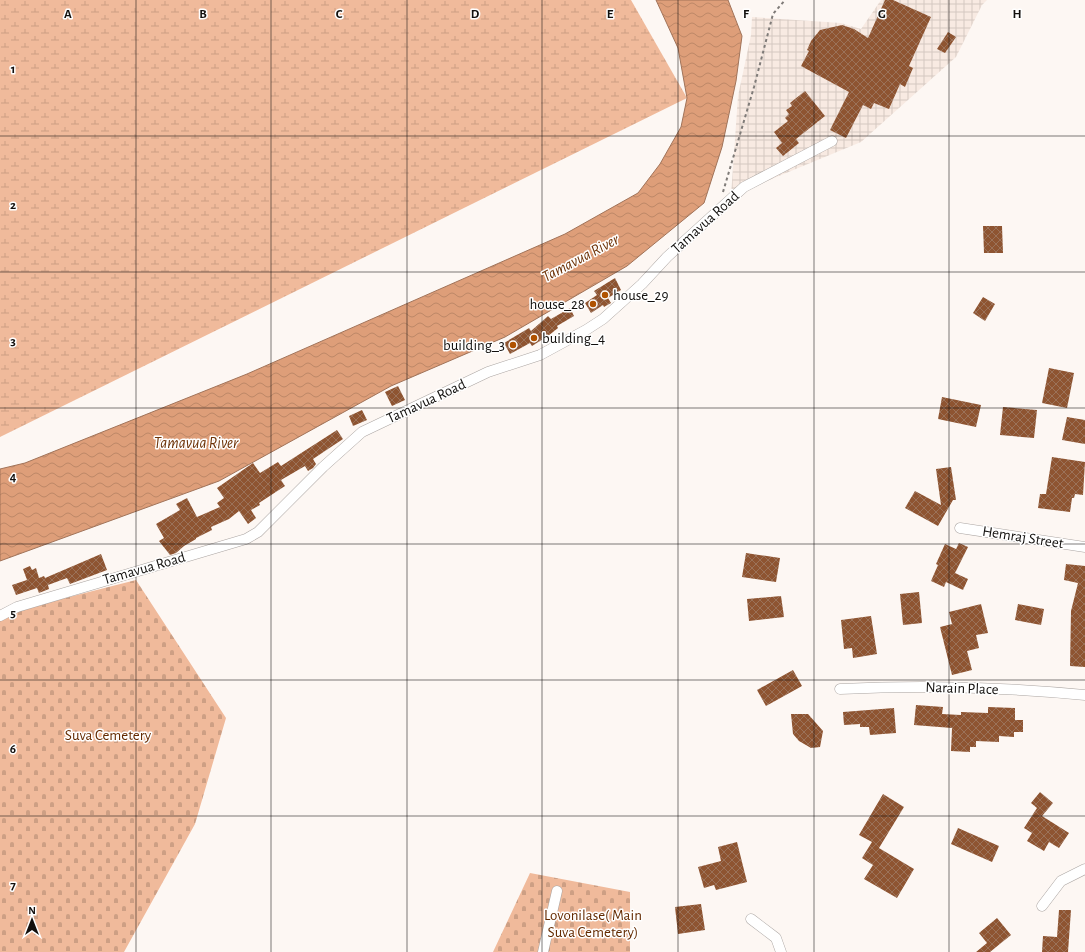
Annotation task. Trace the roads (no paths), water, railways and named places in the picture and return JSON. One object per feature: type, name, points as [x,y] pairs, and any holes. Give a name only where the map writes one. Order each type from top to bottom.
[{"type":"street","name":"Tamavua Road","points":[[0,616],[17,607],[246,539],[258,532],[323,467],[362,432],[488,372],[540,355],[586,330],[603,319],[642,284],[667,257],[744,187],[832,141]]},
{"type":"street","name":"Hemraj Street","points":[[960,528],[1085,547]]},
{"type":"street","name":"Narain Place","points":[[840,689],[894,686],[1036,690],[1085,695]]},
{"type":"street","points":[[1042,906],[1061,881],[1085,869]]},
{"type":"street","points":[[543,952],[557,891]]},
{"type":"street","points":[[751,919],[776,938],[781,952]]},
{"type":"water","name":"Tamavua River","points":[[656,0],[728,0],[742,36],[736,81],[722,147],[704,203],[627,266],[505,337],[391,386],[219,481],[0,561],[0,469],[25,463],[247,374],[565,234],[638,193],[660,164],[681,127],[687,98],[678,48]]},
{"type":"place","name":"house_29","points":[[605,295]]},
{"type":"place","name":"house_28","points":[[593,304]]},
{"type":"place","name":"building_4","points":[[534,338]]},
{"type":"place","name":"building_3","points":[[513,345]]},
{"type":"park label","name":"Suva Cemetery","points":[[108,735]]},
{"type":"park label","name":"Lovonilase( Main Suva Cemetery)","points":[[593,924]]}]
